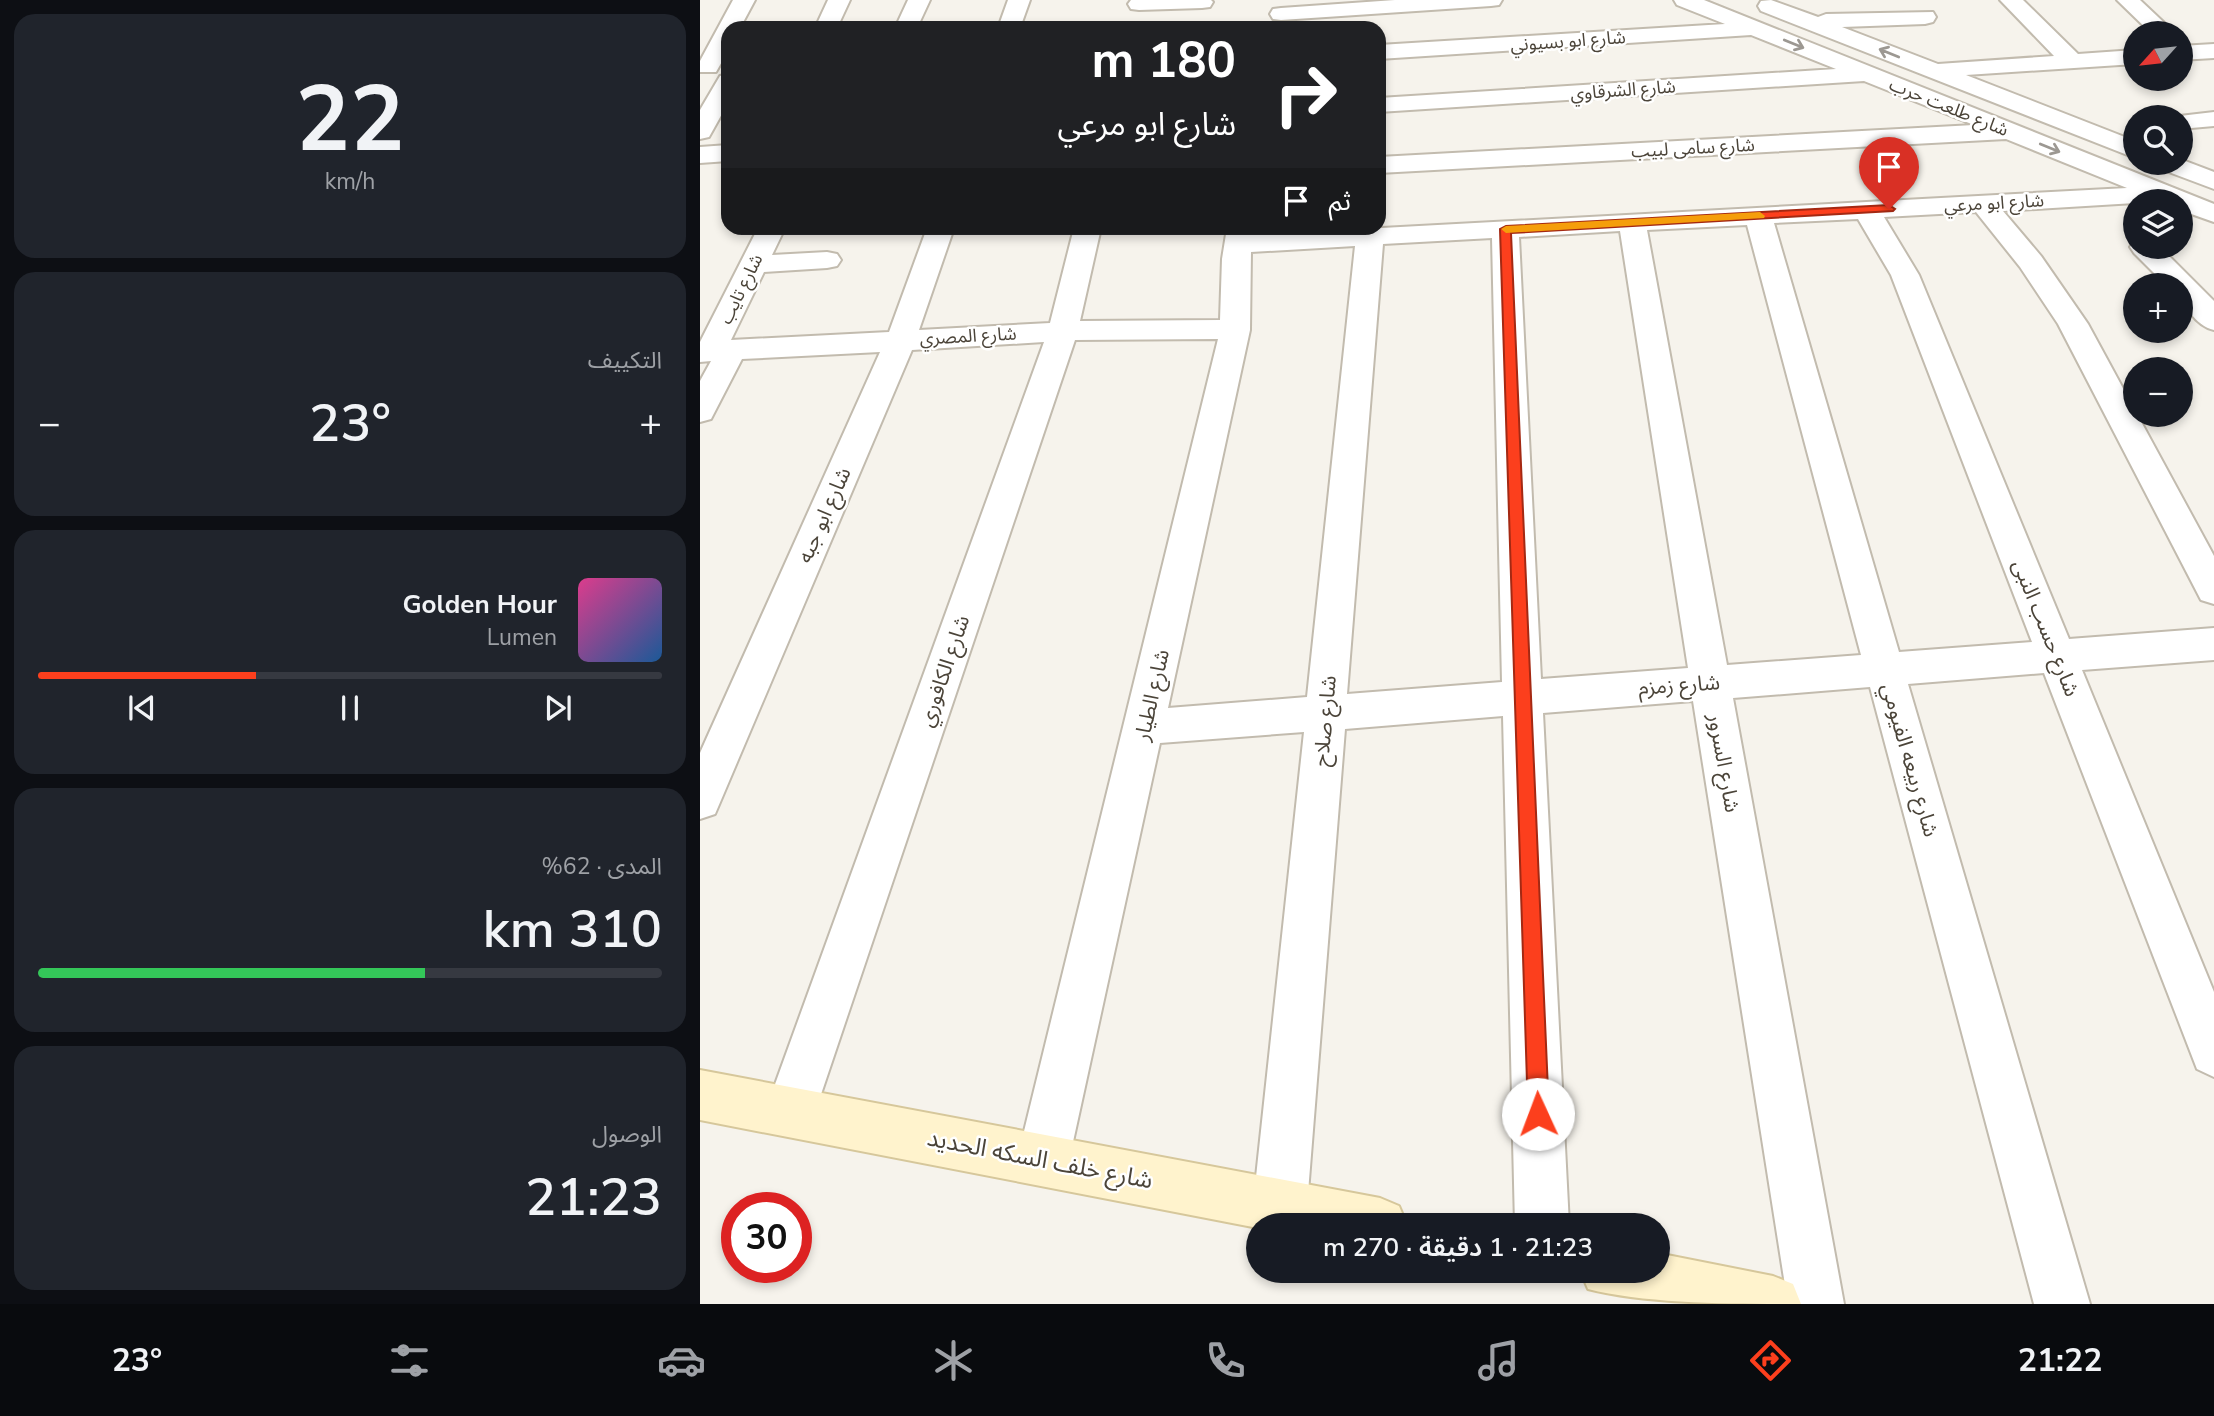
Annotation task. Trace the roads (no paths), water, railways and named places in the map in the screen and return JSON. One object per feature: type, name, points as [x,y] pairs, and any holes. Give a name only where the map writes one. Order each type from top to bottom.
[{"type":"street","points":[[733,21],[744,0]]},
{"type":"street","points":[[829,21],[839,0]]},
{"type":"street","points":[[909,21],[919,0]]},
{"type":"street","points":[[1011,21],[1018,0]]},
{"type":"street","points":[[1281,14],[1491,0]]},
{"type":"street","name":"شارع طلعت حرب","points":[[1685,0],[2152,189]]},
{"type":"street","name":"شارع طلعت حرب","points":[[1755,0],[2123,145]]},
{"type":"street","points":[[1910,0],[1971,68]]},
{"type":"street","points":[[2011,0],[2073,61]]},
{"type":"street","points":[[2128,0],[2152,21]]},
{"type":"street","points":[[1135,21],[1139,2],[1202,2]]},
{"type":"street","points":[[1811,22],[1925,18]]},
{"type":"street","name":"شارع ابو بسيوني","points":[[1386,52],[1756,29]]},
{"type":"street","points":[[712,67],[721,47]]},
{"type":"street","points":[[2193,51],[2214,51]]},
{"type":"street","points":[[1919,95],[1942,74],[1971,68],[2123,58]]},
{"type":"street","name":"شارع الشرقاوي","points":[[1386,105],[1868,74]]},
{"type":"street","points":[[700,132],[721,94]]},
{"type":"street","points":[[2193,121],[2214,120]]},
{"type":"street","points":[[2080,128],[2123,125]]},
{"type":"street","name":"شارع سامى لبيب","points":[[1386,164],[2008,131]]},
{"type":"street","points":[[700,155],[721,154]]},
{"type":"street","points":[[2193,173],[2214,181]]},
{"type":"street","name":"شارع ابو مرعي","points":[[1239,236],[1370,237],[2123,196]]},
{"type":"street","points":[[2089,198],[2123,227]]},
{"type":"street","points":[[1983,204],[2031,262],[2073,324],[2214,590]]},
{"type":"street","name":"شارع طلعت حرب","points":[[2193,206],[2214,214]]},
{"type":"street","name":"شارع حسب النبى","points":[[1866,210],[1905,275],[2214,1052]]},
{"type":"street","name":"شارع ربيعه الفيومي","points":[[1758,216],[2062,1304]]},
{"type":"street","name":"شارع السرور","points":[[1632,223],[1816,1304]]},
{"type":"street","points":[[1506,229],[1542,1213]]},
{"type":"street","name":"شارع تايب","points":[[700,411],[714,351],[768,235]]},
{"type":"street","name":"شارع ابو جبه","points":[[700,800],[901,340],[938,235]]},
{"type":"street","name":"شارع الكافوري","points":[[790,1112],[1063,331],[1085,235]]},
{"type":"street","name":"شارع الطيار","points":[[1043,1160],[1235,330],[1239,236]]},
{"type":"street","name":"شارع صلاح","points":[[1280,1205],[1370,237]]},
{"type":"street","points":[[2156,259],[2201,304],[2214,321]]},
{"type":"street","points":[[753,264],[827,260]]},
{"type":"street","name":"شارع المصري","points":[[714,351],[1063,331],[1150,328],[1235,330]]},
{"type":"street","name":"شارع زمزم","points":[[1145,727],[2214,644]]},
{"type":"street","name":"شارع خلف السكه الحديد","points":[[700,1095],[1320,1213]]},
{"type":"street","points":[[1670,1283],[1773,1304]]}]
